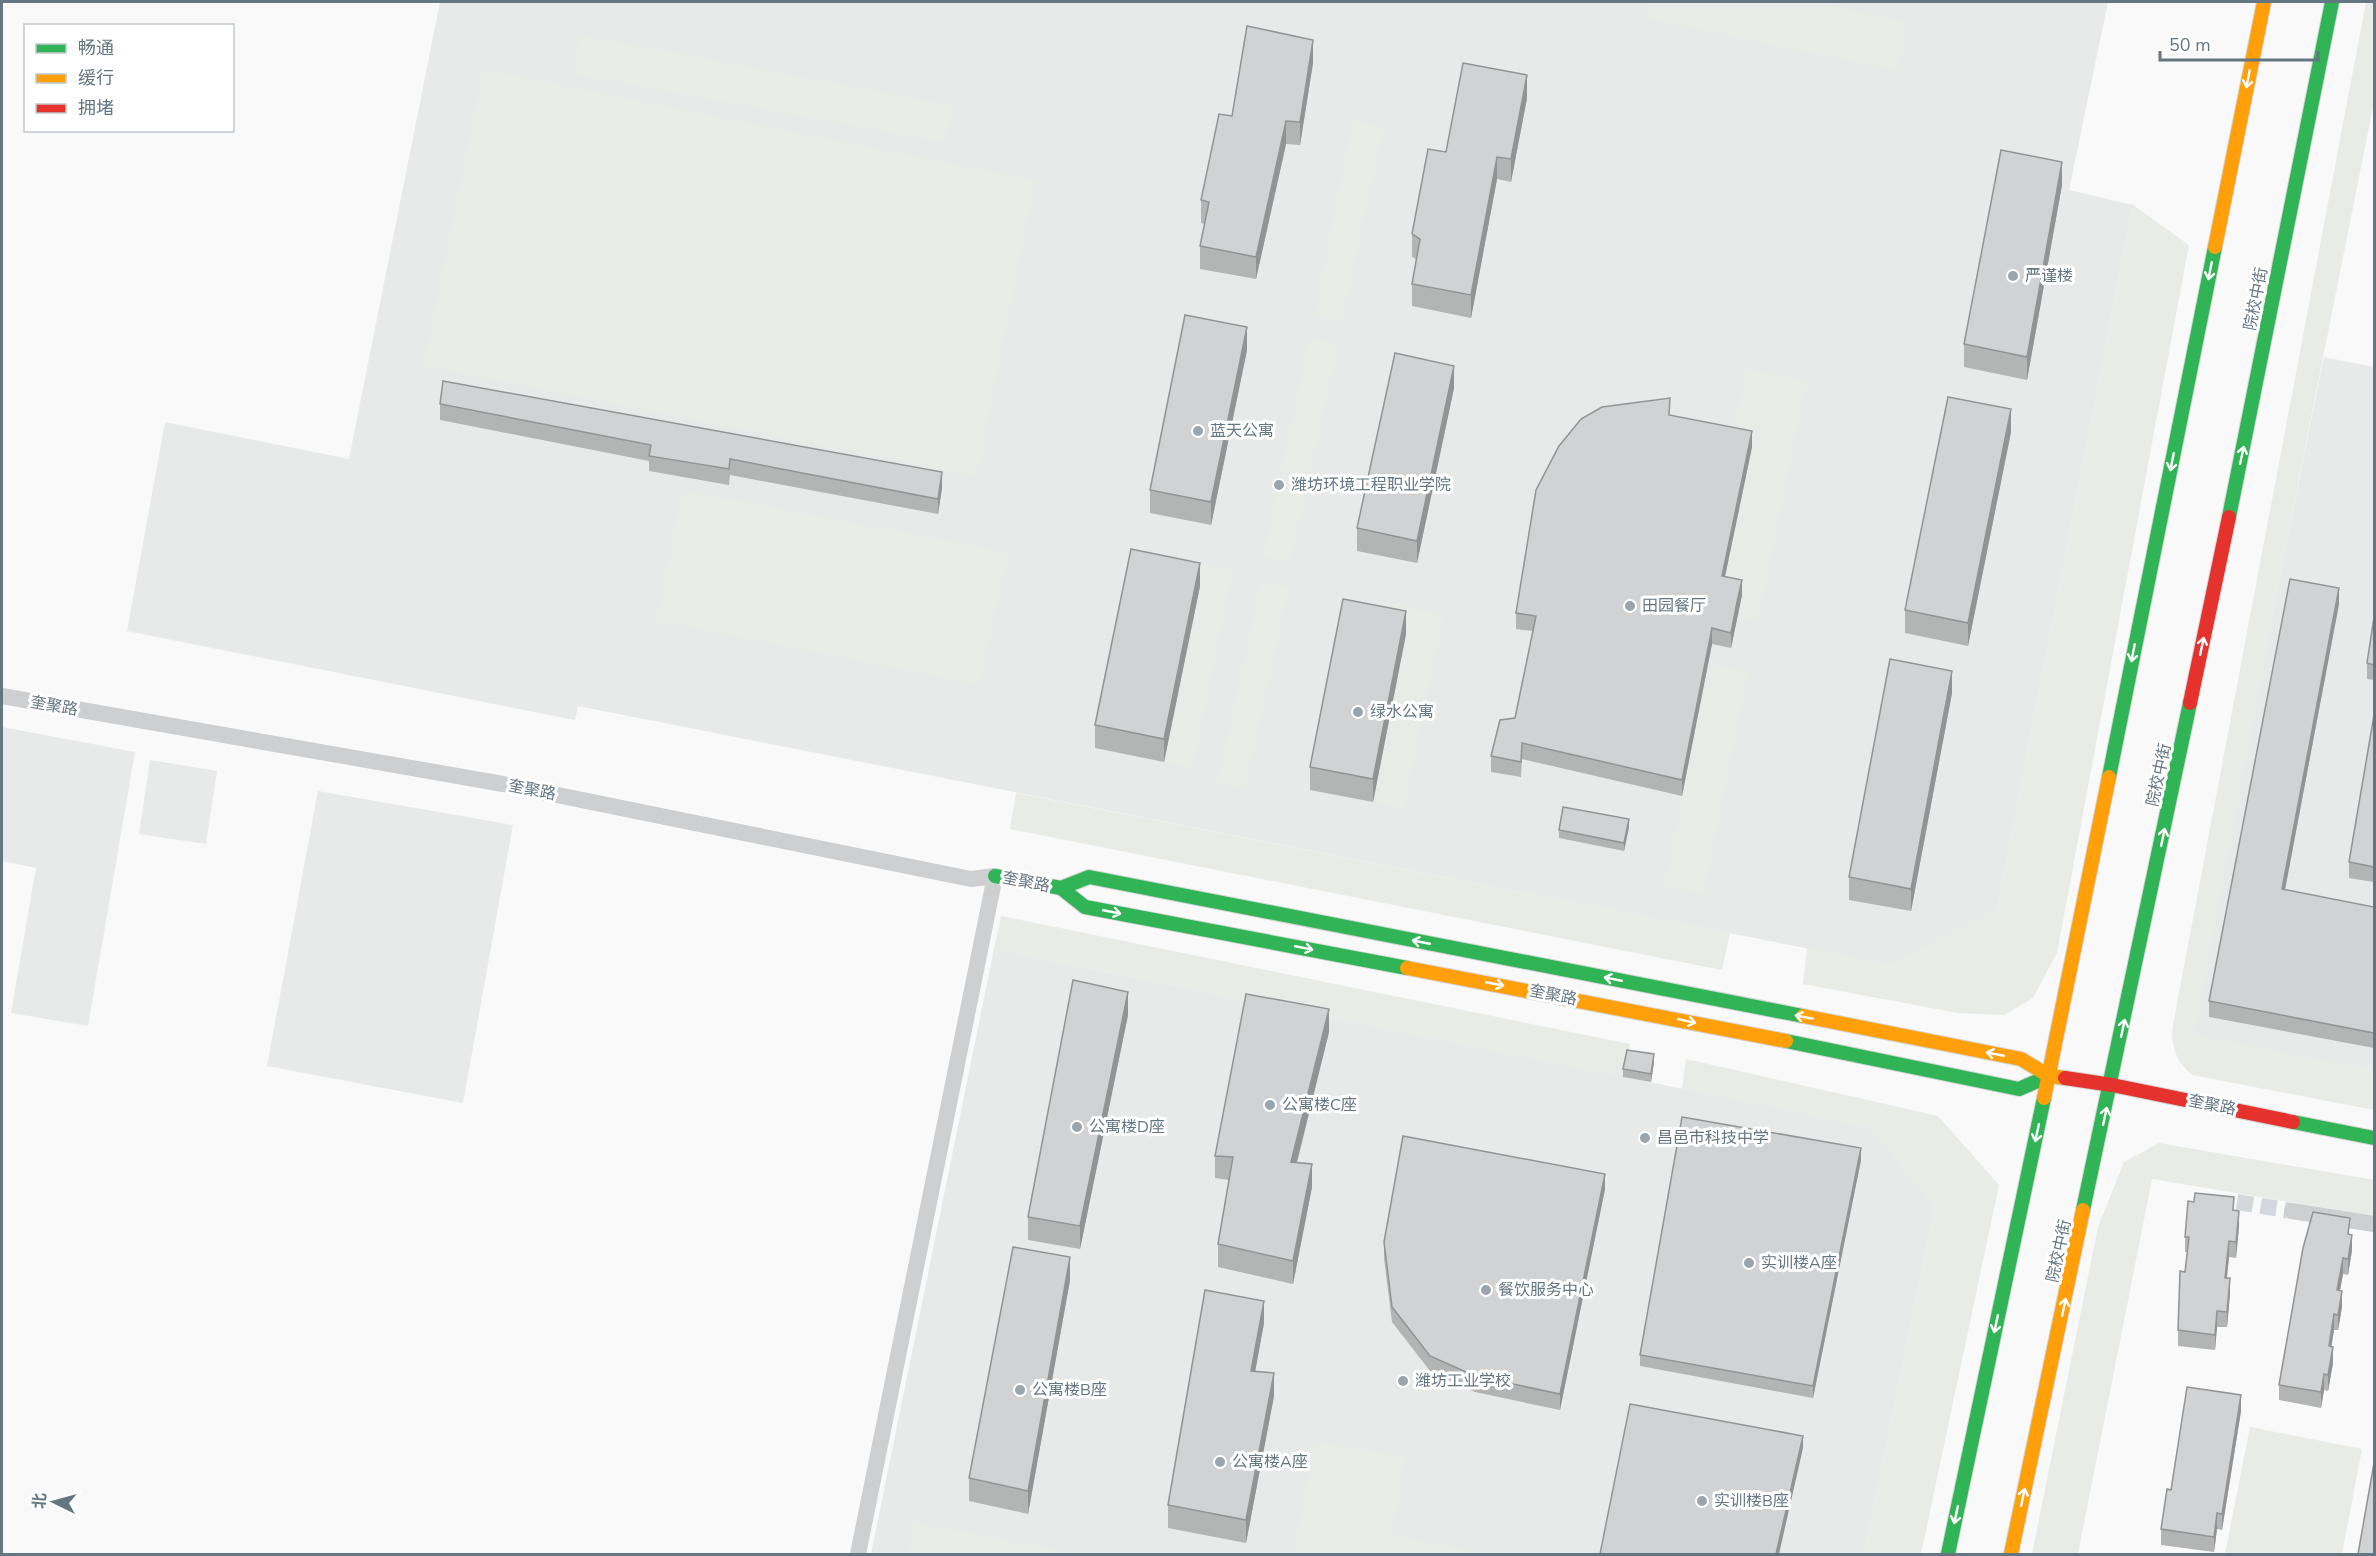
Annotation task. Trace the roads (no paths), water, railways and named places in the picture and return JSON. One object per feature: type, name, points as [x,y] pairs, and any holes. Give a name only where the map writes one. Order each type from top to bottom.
[{"type":"main road","points":[[1948,1554],[2049,1076],[2264,2]]},
{"type":"main road","name":"院校中街","points":[[2011,1554],[2112,1085],[2332,2]]},
{"type":"main road","name":"奎聚路","points":[[995,876],[1061,888],[1085,907],[1680,1019],[2019,1089],[2049,1076]]},
{"type":"main road","name":"奎聚路","points":[[1061,888],[1089,877],[2021,1059],[2049,1076],[2112,1085],[2374,1138]]},
{"type":"street","name":"奎聚路","points":[[2,696],[503,784],[970,879],[995,876]]},
{"type":"street","points":[[858,1554],[995,876]]},
{"type":"street","points":[[2292,1211],[2374,1224]]},
{"type":"tunnel","points":[[2237,1202],[2292,1211]]},
{"type":"place","name":"严谨楼","points":[[2013,276]]},
{"type":"place","name":"蓝天公寓","points":[[1198,431]]},
{"type":"place","name":"潍坊环境工程职业学院","points":[[1279,485]]},
{"type":"place","name":"田园餐厅","points":[[1630,606]]},
{"type":"place","name":"绿水公寓","points":[[1358,712]]},
{"type":"place","name":"公寓楼C座","points":[[1270,1105]]},
{"type":"place","name":"公寓楼D座","points":[[1077,1127]]},
{"type":"place","name":"昌邑市科技中学","points":[[1645,1138]]},
{"type":"place","name":"实训楼A座","points":[[1749,1263]]},
{"type":"place","name":"餐饮服务中心","points":[[1486,1290]]},
{"type":"place","name":"潍坊工业学校","points":[[1403,1381]]},
{"type":"place","name":"公寓楼B座","points":[[1020,1390]]},
{"type":"place","name":"公寓楼A座","points":[[1220,1462]]},
{"type":"place","name":"实训楼B座","points":[[1702,1501]]}]
